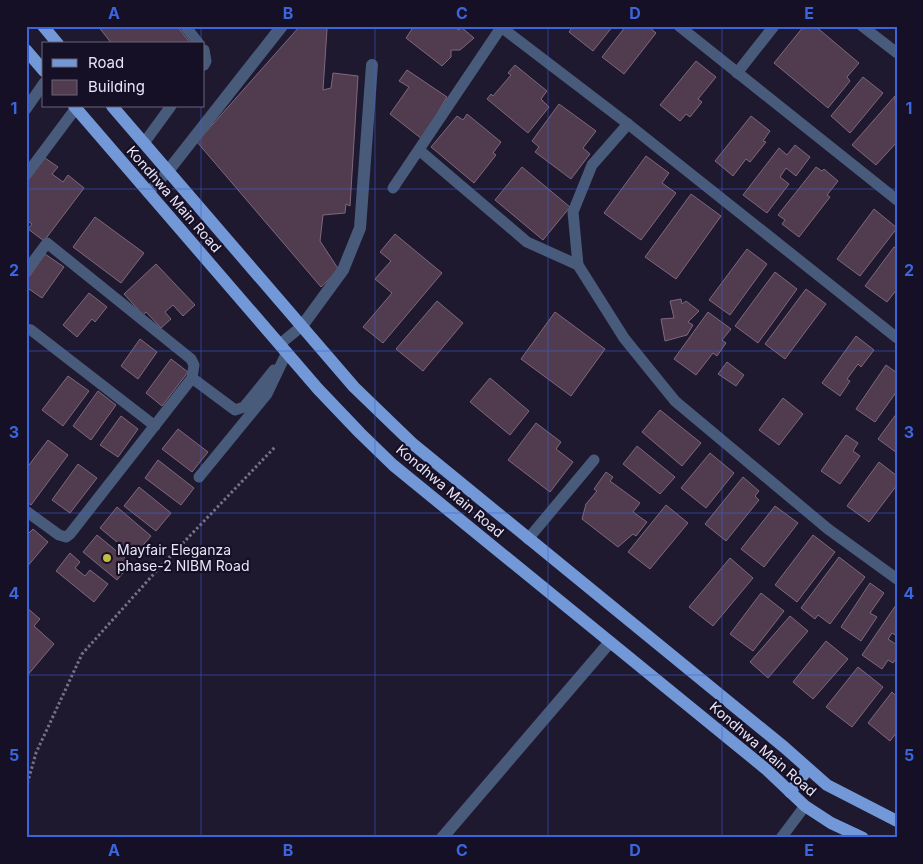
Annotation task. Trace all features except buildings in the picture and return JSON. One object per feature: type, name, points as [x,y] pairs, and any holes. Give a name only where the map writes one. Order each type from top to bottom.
[{"type":"main road","points":[[43,26],[56,42]]},
{"type":"main road","points":[[26,50],[42,69]]},
{"type":"main road","name":"Kondhwa Main Road","points":[[76,108],[333,406],[393,465],[766,769],[805,806],[831,823],[864,838]]},
{"type":"main road","name":"Kondhwa Main Road","points":[[114,108],[354,387],[412,444],[769,735],[827,785],[897,821]]},
{"type":"main road","points":[[790,792],[808,769]]},
{"type":"street","points":[[168,171],[282,26]]},
{"type":"street","points":[[302,326],[343,270],[360,228],[372,65]]},
{"type":"street","points":[[442,838],[610,642]]},
{"type":"lane","points":[[185,26],[197,42]]},
{"type":"lane","points":[[678,26],[897,200]]},
{"type":"lane","points":[[738,73],[774,26]]},
{"type":"lane","points":[[862,26],[897,53]]},
{"type":"lane","points":[[393,188],[502,27],[628,124],[897,338]]},
{"type":"lane","points":[[26,109],[42,86]]},
{"type":"lane","points":[[26,175],[74,108]]},
{"type":"lane","points":[[144,143],[170,108]]},
{"type":"lane","points":[[628,124],[592,165],[573,212],[578,265],[624,338],[675,402],[828,529],[897,580]]},
{"type":"lane","points":[[419,150],[527,242],[578,265]]},
{"type":"lane","points":[[148,192],[168,171]]},
{"type":"lane","points":[[26,271],[47,243],[191,359],[194,365],[192,378],[70,534],[66,536],[59,535],[26,511]]},
{"type":"lane","points":[[192,378],[235,410],[244,407],[283,348],[302,326]]},
{"type":"lane","points":[[26,329],[155,426]]},
{"type":"lane","points":[[199,477],[268,394],[283,348]]},
{"type":"lane","points":[[528,539],[594,460]]},
{"type":"lane","points":[[781,838],[805,806]]},
{"type":"path","points":[[26,788],[36,753],[82,654],[160,567],[275,447]]},
{"type":"place","name":"Mayfair Eleganza phase-2 NIBM Road","points":[[107,558]]}]
